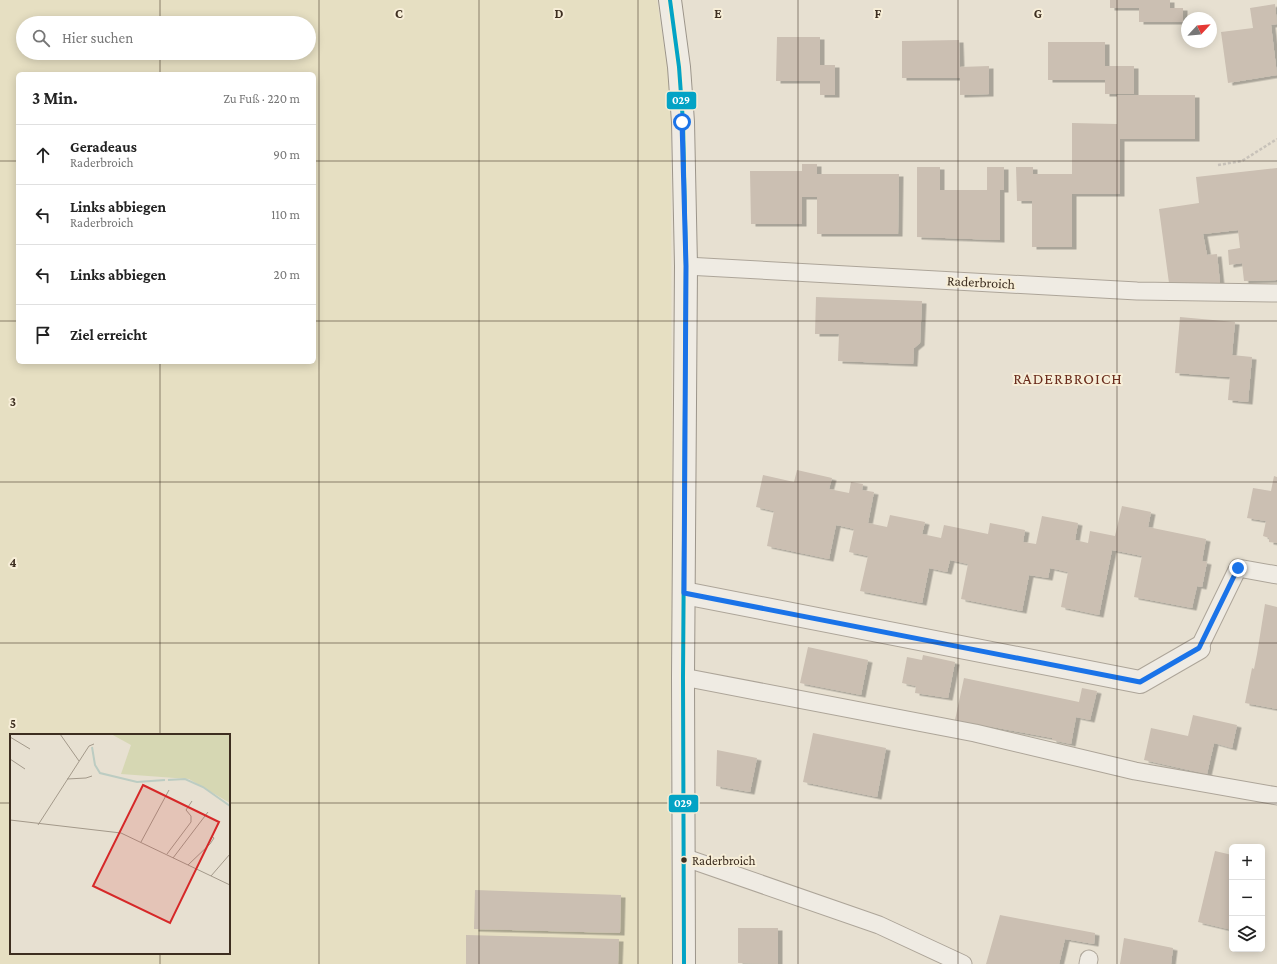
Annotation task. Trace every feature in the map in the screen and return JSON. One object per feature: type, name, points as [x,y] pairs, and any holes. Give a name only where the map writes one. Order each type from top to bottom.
[{"type":"street","points":[[670,0],[679,67],[686,266],[683,678],[684,964]]},
{"type":"street","points":[[684,593],[1140,682],[1199,648]]},
{"type":"lane","name":"Raderbroich","points":[[686,266],[1145,291],[1277,293]]},
{"type":"lane","points":[[1199,648],[1238,568],[1277,575]]},
{"type":"lane","points":[[683,678],[975,733],[1135,771],[1277,796]]},
{"type":"lane","points":[[683,857],[879,925],[963,964]]},
{"type":"path","points":[[1218,165],[1242,160],[1277,139]]},
{"type":"shaded area","points":[[0,0],[657,0],[671,90],[672,538],[670,844],[676,964],[0,964]]},
{"type":"building","points":[[1110,0],[1170,0],[1170,8],[1183,8],[1183,12],[1181,12],[1181,22],[1139,22],[1139,8],[1110,8]]},
{"type":"building","points":[[1275,4],[1277,24],[1271,25],[1277,75],[1228,83],[1221,32],[1253,28],[1250,8]]},
{"type":"building","points":[[777,37],[820,37],[820,65],[835,65],[835,95],[820,95],[820,81],[776,81]]},
{"type":"building","points":[[959,40],[960,67],[989,66],[989,94],[960,95],[960,78],[902,78],[902,41]]},
{"type":"building","points":[[1048,42],[1105,42],[1105,66],[1134,66],[1134,94],[1105,94],[1105,80],[1048,80]]},
{"type":"building","points":[[1117,95],[1195,95],[1195,139],[1120,139],[1120,194],[1072,194],[1072,247],[1032,247],[1032,201],[1017,201],[1016,167],[1033,167],[1033,174],[1072,174],[1072,123],[1117,124]]},
{"type":"building","points":[[802,164],[817,164],[817,174],[899,174],[898,234],[817,234],[817,197],[802,197],[802,224],[751,224],[750,171],[802,171]]},
{"type":"building","points":[[917,167],[940,167],[940,190],[987,190],[987,167],[1004,167],[1004,190],[1000,190],[1000,240],[917,237]]},
{"type":"building","points":[[1277,168],[1277,280],[1244,281],[1242,263],[1229,265],[1228,250],[1240,248],[1238,230],[1203,234],[1207,255],[1217,254],[1220,283],[1169,283],[1159,209],[1199,203],[1196,177]]},
{"type":"building","points":[[816,297],[922,301],[920,343],[914,348],[913,364],[838,361],[839,334],[815,334]]},
{"type":"building","points":[[1180,317],[1235,322],[1232,355],[1252,357],[1248,402],[1228,400],[1230,377],[1175,373]]},
{"type":"building","points":[[797,470],[832,478],[829,489],[849,493],[851,482],[863,484],[862,490],[874,492],[868,523],[887,527],[890,515],[925,522],[922,534],[941,538],[944,525],[988,534],[990,523],[1025,530],[1023,542],[1036,544],[1042,516],[1078,523],[1075,540],[1088,543],[1090,531],[1115,536],[1122,506],[1151,512],[1148,527],[1206,539],[1202,561],[1207,562],[1202,587],[1197,586],[1192,608],[1134,597],[1142,556],[1112,550],[1099,615],[1061,607],[1068,572],[1050,568],[1048,578],[1029,575],[1022,611],[961,599],[968,564],[950,560],[947,572],[929,568],[922,603],[860,591],[868,556],[849,552],[854,529],[836,525],[829,559],[767,546],[774,511],[756,507],[763,475],[794,482]]},
{"type":"building","points":[[1274,476],[1277,477],[1277,543],[1269,542],[1269,538],[1263,536],[1266,521],[1247,518],[1253,488],[1271,491]]},
{"type":"building","points":[[1265,604],[1277,607],[1277,709],[1245,703],[1252,668],[1254,669]]},
{"type":"building","points":[[808,647],[868,660],[861,695],[800,683]]},
{"type":"building","points":[[923,655],[955,662],[948,698],[915,693],[916,686],[902,683],[907,657],[922,660]]},
{"type":"building","points":[[964,678],[1079,702],[1082,688],[1097,691],[1090,720],[1076,717],[1071,744],[1052,740],[1052,738],[955,720]]},
{"type":"building","points":[[1193,715],[1237,725],[1232,748],[1214,743],[1207,774],[1144,760],[1151,728],[1188,736]]},
{"type":"building","points":[[813,733],[886,748],[877,797],[803,782]]},
{"type":"building","points":[[717,750],[757,758],[750,792],[716,786]]},
{"type":"building","points":[[1215,851],[1229,854],[1229,929],[1198,922]]},
{"type":"building","points":[[475,890],[621,895],[620,933],[474,929]]},
{"type":"building","points":[[1000,915],[1095,933],[1094,944],[1065,939],[1059,964],[986,964]]},
{"type":"building","points":[[738,928],[778,928],[778,964],[738,963]]},
{"type":"building","points":[[466,935],[619,939],[618,964],[466,964]]},
{"type":"building","points":[[1124,938],[1173,948],[1171,964],[1120,964]]},
{"type":"transit line","name":"029","points":[[670,0],[679,67],[683,122],[686,266],[683,677],[684,964]]},
{"type":"place","name":"Raderbroich","points":[[684,860]]},
{"type":"district","name":"RADERBROICH","points":[[1068,378]]},
{"type":"route","points":[[682,122],[686,266],[684,593],[1140,682],[1199,648],[1238,568]]}]
